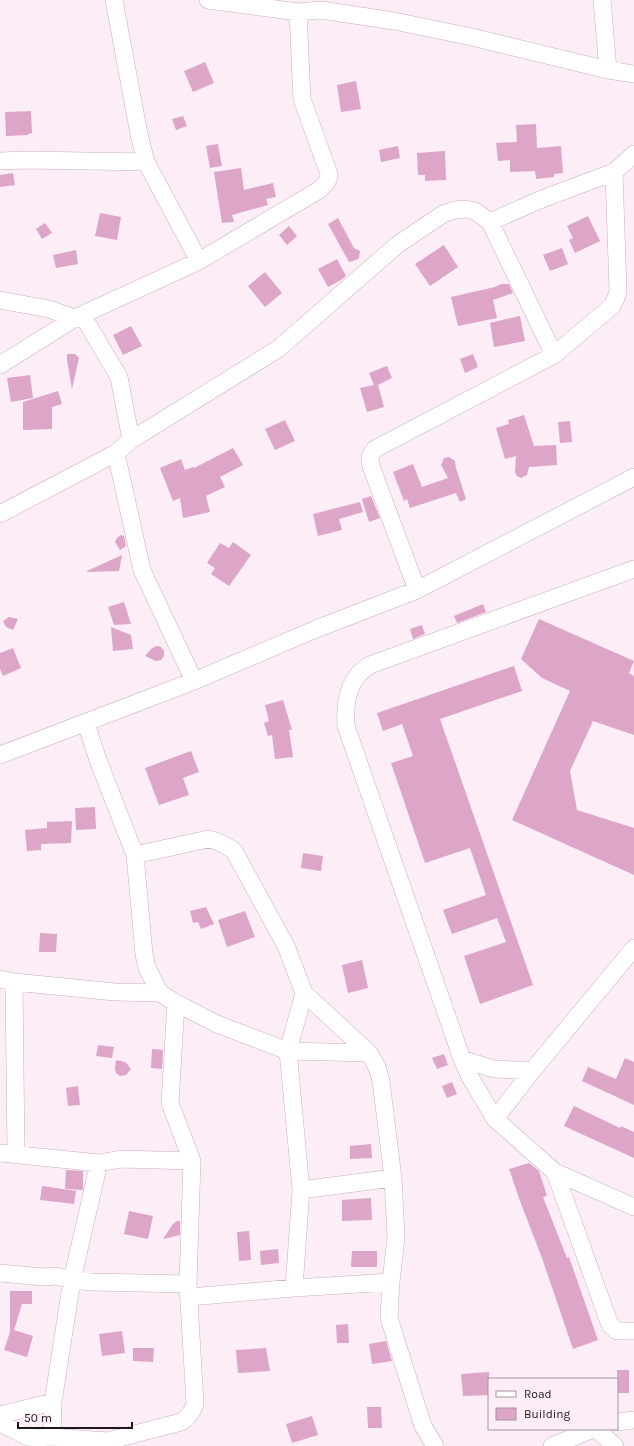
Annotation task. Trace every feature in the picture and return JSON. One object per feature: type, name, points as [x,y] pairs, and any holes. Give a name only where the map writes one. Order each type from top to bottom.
[{"type":"street","points":[[114,0],[139,134],[146,162],[199,260]]},
{"type":"street","points":[[208,0],[298,12],[321,10],[394,21],[472,37],[608,70],[634,74]]},
{"type":"street","points":[[602,0],[608,70]]},
{"type":"street","points":[[0,365],[75,318],[199,260],[319,190],[326,184],[329,179],[327,168],[302,98],[298,12]]},
{"type":"street","points":[[490,222],[542,199],[614,172],[634,154]]},
{"type":"street","points":[[0,161],[146,162]]},
{"type":"street","points":[[417,590],[371,466],[369,460],[370,454],[375,449],[554,355],[612,306],[618,291],[614,172]]},
{"type":"street","points":[[0,514],[116,453],[131,440],[278,349],[397,245],[443,214],[454,210],[465,209],[475,211],[490,222],[554,355]]},
{"type":"street","points":[[0,300],[49,308],[75,318],[84,318],[119,377],[131,440]]},
{"type":"street","points":[[116,453],[142,570],[194,681]]},
{"type":"street","points":[[0,755],[194,681],[316,629],[417,590],[634,477]]},
{"type":"street","points":[[634,569],[370,665],[358,674],[348,694],[345,711],[346,726],[462,1059],[470,1077],[495,1119],[555,1172],[634,1207]]},
{"type":"street","points":[[86,723],[98,760],[135,856],[144,954],[147,968],[160,993],[217,1024],[288,1051],[369,1052]]},
{"type":"street","points":[[135,856],[208,839],[218,841],[234,851],[286,946],[304,993],[369,1052],[377,1067],[393,1178],[396,1237],[389,1318],[423,1426],[435,1446]]},
{"type":"street","points":[[495,1119],[532,1071],[634,948]]},
{"type":"street","points":[[160,993],[115,992],[7,981],[8,1154],[99,1163],[121,1159],[192,1161]]},
{"type":"street","points":[[294,1288],[301,1190],[288,1051],[304,993]]},
{"type":"street","points":[[0,1423],[29,1437],[52,1437],[108,1443],[181,1422],[193,1411],[195,1404],[189,1291],[192,1161],[170,1102],[176,1003]]},
{"type":"street","points":[[462,1059],[494,1069],[532,1071]]},
{"type":"street","points":[[52,1437],[53,1402],[72,1280],[99,1163]]},
{"type":"street","points":[[555,1172],[610,1325],[617,1331],[634,1331]]},
{"type":"street","points":[[301,1190],[393,1178]]},
{"type":"street","points":[[0,1273],[43,1277],[56,1276],[72,1280],[189,1291],[294,1288],[391,1282]]},
{"type":"street","points":[[0,1415],[53,1402]]},
{"type":"street","points":[[618,1422],[634,1420]]},
{"type":"street","points":[[552,1446],[591,1430]]},
{"type":"street","points":[[597,1430],[615,1446]]},
{"type":"building","points":[[205,62],[214,83],[193,92],[184,71]]},
{"type":"building","points":[[356,81],[361,109],[341,112],[337,85]]},
{"type":"building","points":[[31,111],[32,133],[28,135],[6,136],[5,112]]},
{"type":"building","points":[[183,116],[187,126],[176,130],[172,119]]},
{"type":"building","points":[[536,124],[537,148],[561,146],[563,173],[554,174],[554,177],[536,179],[535,171],[510,172],[510,160],[498,161],[496,143],[517,142],[516,125]]},
{"type":"building","points":[[218,144],[222,166],[210,168],[206,146]]},
{"type":"building","points":[[398,146],[400,158],[381,162],[379,150]]},
{"type":"building","points":[[445,151],[446,180],[425,181],[425,175],[418,175],[417,153]]},
{"type":"building","points":[[241,168],[244,190],[273,183],[276,197],[266,199],[268,205],[232,215],[234,222],[222,223],[214,172]]},
{"type":"building","points":[[13,173],[15,185],[0,187],[0,175]]},
{"type":"building","points":[[100,213],[121,217],[117,240],[95,236]]},
{"type":"building","points":[[588,216],[600,241],[575,253],[569,240],[573,238],[567,226]]},
{"type":"building","points":[[338,218],[354,248],[360,251],[359,258],[356,260],[349,262],[328,224]]},
{"type":"building","points":[[45,223],[52,233],[42,239],[36,229]]},
{"type":"building","points":[[289,226],[297,236],[287,245],[279,235]]},
{"type":"building","points":[[444,245],[458,267],[430,286],[415,264]]},
{"type":"building","points":[[562,248],[568,264],[550,271],[543,255]]},
{"type":"building","points":[[76,250],[78,264],[56,268],[53,255]]},
{"type":"building","points":[[337,259],[346,276],[328,287],[318,269]]},
{"type":"building","points":[[265,272],[282,293],[265,307],[248,286]]},
{"type":"building","points":[[501,284],[509,284],[513,293],[493,300],[497,318],[458,326],[451,297],[495,287]]},
{"type":"building","points":[[520,316],[525,341],[494,347],[490,323]]},
{"type":"building","points":[[131,326],[142,346],[123,355],[113,335]]},
{"type":"building","points":[[67,354],[75,354],[79,358],[72,389],[67,360]]},
{"type":"building","points":[[473,354],[478,367],[465,373],[460,359]]},
{"type":"building","points":[[387,366],[392,378],[378,385],[384,407],[367,412],[360,388],[374,385],[369,373]]},
{"type":"building","points":[[30,375],[33,398],[11,402],[7,378]]},
{"type":"building","points":[[58,391],[62,404],[52,407],[52,429],[23,430],[23,402]]},
{"type":"building","points":[[524,415],[534,446],[556,445],[557,465],[529,467],[527,475],[521,478],[517,476],[515,472],[516,456],[505,459],[496,428],[509,424],[508,420]]},
{"type":"building","points":[[285,420],[295,441],[275,450],[265,429]]},
{"type":"building","points":[[570,421],[572,442],[560,443],[558,422]]},
{"type":"building","points":[[233,448],[243,465],[220,477],[225,487],[206,496],[210,512],[183,518],[180,498],[173,501],[160,468],[181,459],[185,470],[194,468]]},
{"type":"building","points":[[449,457],[455,461],[466,499],[460,502],[456,493],[410,508],[407,499],[404,501],[393,472],[413,464],[422,487],[448,478],[441,465],[444,458]]},
{"type":"building","points":[[371,496],[380,518],[369,522],[362,499]]},
{"type":"building","points":[[360,502],[363,512],[339,519],[342,530],[318,536],[313,514]]},
{"type":"building","points":[[121,535],[124,536],[126,546],[120,550],[115,542]]},
{"type":"building","points":[[233,542],[251,555],[229,586],[211,574],[215,568],[207,563],[220,543],[229,548]]},
{"type":"building","points":[[122,555],[119,571],[87,572],[87,571]]},
{"type":"building","points":[[124,602],[131,624],[114,625],[108,607]]},
{"type":"building","points":[[483,604],[486,612],[457,623],[454,616]]},
{"type":"building","points":[[9,617],[18,619],[13,630],[6,627],[3,621]]},
{"type":"building","points":[[539,619],[634,661],[629,673],[634,676],[634,735],[593,721],[570,771],[577,810],[634,828],[634,875],[512,820],[570,691],[542,678],[521,659]]},
{"type":"building","points":[[422,625],[425,634],[413,639],[410,629]]},
{"type":"building","points":[[111,627],[131,635],[133,649],[113,651]]},
{"type":"building","points":[[157,646],[161,647],[164,651],[164,656],[161,660],[156,661],[145,656],[152,648]]},
{"type":"building","points":[[13,648],[21,668],[3,676],[0,669],[0,653]]},
{"type":"building","points":[[514,666],[522,691],[440,719],[533,985],[480,1004],[464,956],[506,942],[497,918],[452,934],[443,910],[486,895],[470,848],[425,863],[391,763],[413,756],[402,724],[383,731],[377,713]]},
{"type":"building","points":[[283,700],[292,730],[289,730],[293,757],[275,759],[272,735],[268,736],[264,723],[269,721],[265,705]]},
{"type":"building","points":[[191,751],[199,772],[183,778],[189,795],[159,805],[145,768]]},
{"type":"building","points":[[95,807],[96,829],[76,830],[75,808]]},
{"type":"building","points":[[72,821],[71,843],[41,844],[41,850],[27,851],[25,830],[47,828],[47,822]]},
{"type":"building","points":[[303,853],[323,856],[321,871],[301,868]]},
{"type":"building","points":[[206,907],[214,924],[201,929],[198,922],[193,923],[190,911]]},
{"type":"building","points":[[245,911],[255,937],[227,947],[218,920]]},
{"type":"building","points":[[40,933],[57,934],[56,952],[39,952]]},
{"type":"building","points":[[362,960],[368,988],[348,993],[342,965]]},
{"type":"building","points":[[98,1045],[114,1047],[112,1058],[96,1056]]},
{"type":"building","points":[[152,1049],[163,1050],[162,1069],[151,1068]]},
{"type":"building","points":[[444,1054],[448,1065],[437,1069],[432,1058]]},
{"type":"building","points":[[625,1058],[634,1062],[634,1105],[582,1081],[588,1067],[616,1079]]},
{"type":"building","points":[[116,1060],[125,1062],[131,1069],[126,1075],[120,1076],[116,1073]]},
{"type":"building","points":[[452,1082],[457,1094],[447,1098],[442,1086]]},
{"type":"building","points":[[78,1086],[80,1105],[68,1106],[66,1088]]},
{"type":"building","points":[[574,1106],[620,1128],[621,1126],[634,1132],[634,1158],[564,1126]]},
{"type":"building","points":[[371,1144],[372,1158],[350,1159],[350,1146]]},
{"type":"building","points":[[529,1163],[539,1171],[547,1196],[543,1197],[567,1258],[569,1257],[598,1340],[573,1349],[542,1258],[509,1169]]},
{"type":"building","points":[[66,1170],[83,1171],[83,1190],[65,1189]]},
{"type":"building","points":[[42,1186],[76,1191],[74,1204],[40,1200]]},
{"type":"building","points":[[371,1198],[372,1220],[342,1221],[342,1200]]},
{"type":"building","points":[[129,1211],[153,1216],[148,1239],[124,1234]]},
{"type":"building","points":[[180,1221],[180,1235],[163,1239],[173,1224]]},
{"type":"building","points":[[249,1231],[251,1260],[239,1261],[237,1232]]},
{"type":"building","points":[[278,1249],[279,1263],[261,1265],[260,1251]]},
{"type":"building","points":[[352,1251],[377,1251],[377,1267],[351,1267]]},
{"type":"building","points":[[10,1291],[32,1291],[32,1304],[22,1304],[14,1330],[33,1336],[27,1357],[4,1350],[10,1332]]},
{"type":"building","points":[[348,1324],[349,1343],[337,1343],[336,1325]]},
{"type":"building","points":[[122,1331],[125,1353],[102,1356],[99,1334]]},
{"type":"building","points":[[386,1341],[392,1361],[372,1364],[369,1344]]},
{"type":"building","points":[[133,1348],[154,1348],[153,1362],[133,1361]]},
{"type":"building","points":[[266,1348],[270,1371],[238,1373],[236,1350]]},
{"type":"building","points":[[617,1370],[629,1370],[629,1393],[618,1393]]},
{"type":"building","points":[[489,1372],[488,1395],[463,1396],[461,1374]]},
{"type":"building","points":[[367,1407],[381,1407],[382,1428],[368,1428]]},
{"type":"building","points":[[312,1416],[318,1435],[292,1443],[286,1424]]}]
